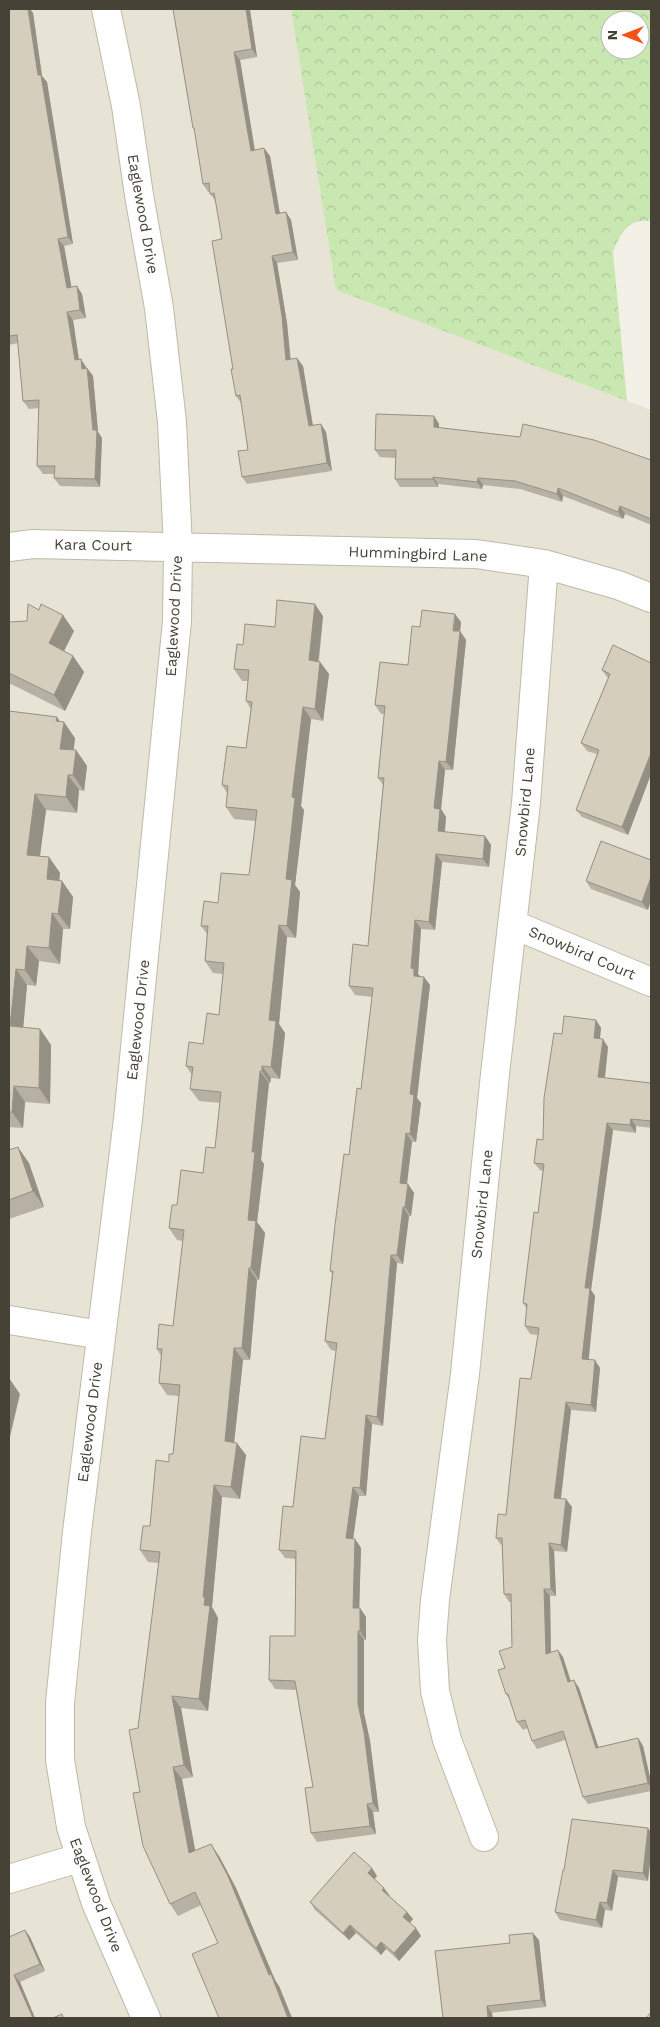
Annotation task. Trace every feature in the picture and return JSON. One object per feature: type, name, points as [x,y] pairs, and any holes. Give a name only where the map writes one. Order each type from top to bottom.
[{"type":"street","name":"Eaglewood Drive","points":[[106,9],[126,106],[139,195],[159,308],[172,422],[178,547],[175,641],[128,1119],[77,1532],[60,1703],[60,1760],[70,1827],[79,1858],[96,1903],[146,2018]]},
{"type":"street","name":"Kara Court","points":[[9,547],[33,544],[178,547]]},
{"type":"street","name":"Hummingbird Lane","points":[[178,547],[476,554],[544,564],[618,585],[651,598]]},
{"type":"street","name":"Snowbird Lane","points":[[484,1836],[447,1740],[436,1691],[432,1640],[435,1600],[465,1374],[526,803],[544,564]]},
{"type":"street","name":"Snowbird Court","points":[[512,924],[651,982]]},
{"type":"street","points":[[9,1320],[101,1335]]},
{"type":"street","points":[[9,1879],[79,1858]]},
{"type":"shaded area","points":[[9,9],[291,9],[336,290],[651,410],[651,2018],[9,2018]]},
{"type":"green space","points":[[291,9],[651,9],[651,221],[636,222],[626,229],[622,233],[613,252],[627,401],[336,290]]},
{"type":"building","points":[[9,9],[28,9],[38,75],[41,75],[68,237],[58,239],[67,288],[77,286],[80,310],[67,312],[75,360],[81,359],[82,369],[87,368],[93,430],[97,430],[95,479],[54,478],[55,466],[37,466],[39,400],[23,401],[17,335],[9,336]]},
{"type":"building","points":[[173,9],[246,9],[252,49],[234,52],[251,151],[264,148],[276,214],[286,212],[293,252],[272,256],[282,316],[286,360],[297,358],[309,426],[321,424],[327,463],[242,477],[238,451],[248,450],[240,395],[236,396],[231,369],[233,369],[212,241],[222,239],[214,193],[210,194],[209,183],[203,184]]},
{"type":"building","points":[[376,414],[434,416],[434,427],[520,437],[523,424],[594,440],[651,460],[651,519],[620,506],[618,512],[558,488],[557,494],[515,481],[478,478],[477,482],[433,477],[433,479],[395,479],[396,450],[375,450]]},
{"type":"building","points":[[277,600],[315,604],[309,660],[320,662],[315,709],[303,707],[292,797],[295,798],[286,879],[292,880],[287,926],[279,925],[269,1020],[276,1021],[271,1067],[262,1066],[262,1071],[260,1071],[252,1152],[255,1152],[248,1220],[256,1221],[251,1268],[249,1268],[242,1348],[234,1348],[225,1441],[237,1443],[231,1487],[214,1485],[203,1597],[205,1597],[204,1605],[210,1606],[199,1699],[172,1696],[184,1765],[173,1767],[189,1853],[211,1844],[228,1876],[288,2018],[219,2018],[192,1954],[218,1943],[195,1892],[170,1904],[143,1846],[133,1793],[140,1792],[129,1730],[138,1728],[160,1552],[140,1550],[143,1526],[150,1526],[156,1460],[169,1462],[169,1454],[173,1454],[180,1385],[159,1383],[162,1349],[157,1349],[159,1324],[173,1326],[184,1230],[169,1228],[172,1205],[177,1205],[181,1170],[203,1173],[206,1147],[215,1148],[221,1092],[190,1089],[193,1067],[186,1066],[189,1042],[203,1044],[207,1013],[219,1015],[224,963],[205,961],[208,926],[201,926],[204,901],[218,903],[221,873],[249,875],[257,810],[226,807],[228,786],[222,785],[227,746],[246,748],[252,702],[246,701],[249,670],[234,669],[237,644],[243,645],[245,624],[275,627]]},
{"type":"building","points":[[28,604],[39,610],[41,604],[63,615],[49,643],[73,656],[54,695],[9,673],[9,622],[27,621]]},
{"type":"building","points":[[422,610],[455,614],[453,631],[460,631],[446,762],[439,761],[434,808],[440,809],[438,831],[485,836],[483,859],[436,854],[429,922],[415,920],[411,968],[414,969],[414,976],[424,977],[410,1094],[414,1095],[410,1134],[406,1133],[400,1183],[408,1184],[397,1255],[391,1255],[377,1417],[366,1415],[360,1488],[353,1487],[346,1538],[355,1539],[353,1608],[360,1608],[360,1631],[358,1631],[358,1704],[364,1732],[373,1803],[367,1804],[370,1826],[311,1833],[305,1788],[313,1787],[295,1681],[269,1680],[270,1636],[295,1636],[296,1551],[279,1550],[283,1506],[293,1507],[301,1436],[325,1439],[337,1343],[325,1341],[333,1271],[330,1271],[344,1154],[349,1155],[357,1088],[361,1089],[373,988],[349,986],[353,944],[368,946],[384,778],[378,778],[385,706],[375,705],[380,662],[408,665],[412,626],[420,627]]},
{"type":"building","points":[[613,645],[651,663],[651,753],[622,827],[576,810],[599,750],[581,743],[610,674],[602,670]]},
{"type":"building","points":[[9,711],[57,717],[56,721],[64,722],[60,749],[76,750],[73,775],[68,775],[66,797],[35,794],[27,855],[49,857],[47,879],[62,881],[58,914],[52,913],[49,948],[27,946],[25,970],[16,969],[10,1026],[40,1029],[39,1088],[14,1086],[12,1112],[9,1112]]},
{"type":"building","points":[[601,841],[651,860],[651,877],[642,902],[586,881]]},
{"type":"building","points":[[564,1016],[596,1020],[594,1038],[603,1039],[598,1077],[651,1083],[651,1121],[631,1119],[630,1125],[607,1123],[585,1288],[590,1288],[582,1359],[595,1360],[591,1405],[566,1402],[554,1498],[566,1499],[561,1545],[549,1543],[551,1589],[544,1589],[546,1654],[558,1650],[568,1682],[574,1680],[596,1748],[638,1738],[648,1783],[583,1797],[563,1731],[532,1741],[525,1720],[517,1722],[498,1670],[505,1668],[499,1651],[512,1647],[511,1594],[504,1594],[502,1538],[496,1538],[498,1514],[506,1515],[520,1378],[531,1379],[539,1328],[525,1326],[527,1304],[523,1303],[534,1212],[538,1213],[544,1164],[534,1163],[537,1139],[543,1140],[544,1098],[554,1033],[562,1034]]},
{"type":"building","points":[[18,1147],[33,1191],[9,1200],[9,1150]]},
{"type":"building","points":[[572,1819],[648,1828],[643,1873],[613,1870],[607,1903],[600,1902],[596,1920],[555,1912]]},
{"type":"building","points":[[354,1852],[372,1868],[368,1873],[384,1888],[382,1890],[407,1912],[403,1917],[416,1928],[394,1953],[381,1942],[376,1948],[350,1925],[343,1933],[310,1902]]},
{"type":"building","points":[[25,1930],[40,1964],[14,1975],[33,2018],[9,2018],[9,1937]]},
{"type":"building","points":[[533,1933],[541,2000],[487,2006],[488,2018],[443,2018],[435,1951],[510,1943],[509,1935]]},
{"type":"building","points":[[62,2014],[63,2018],[53,2018]]}]
